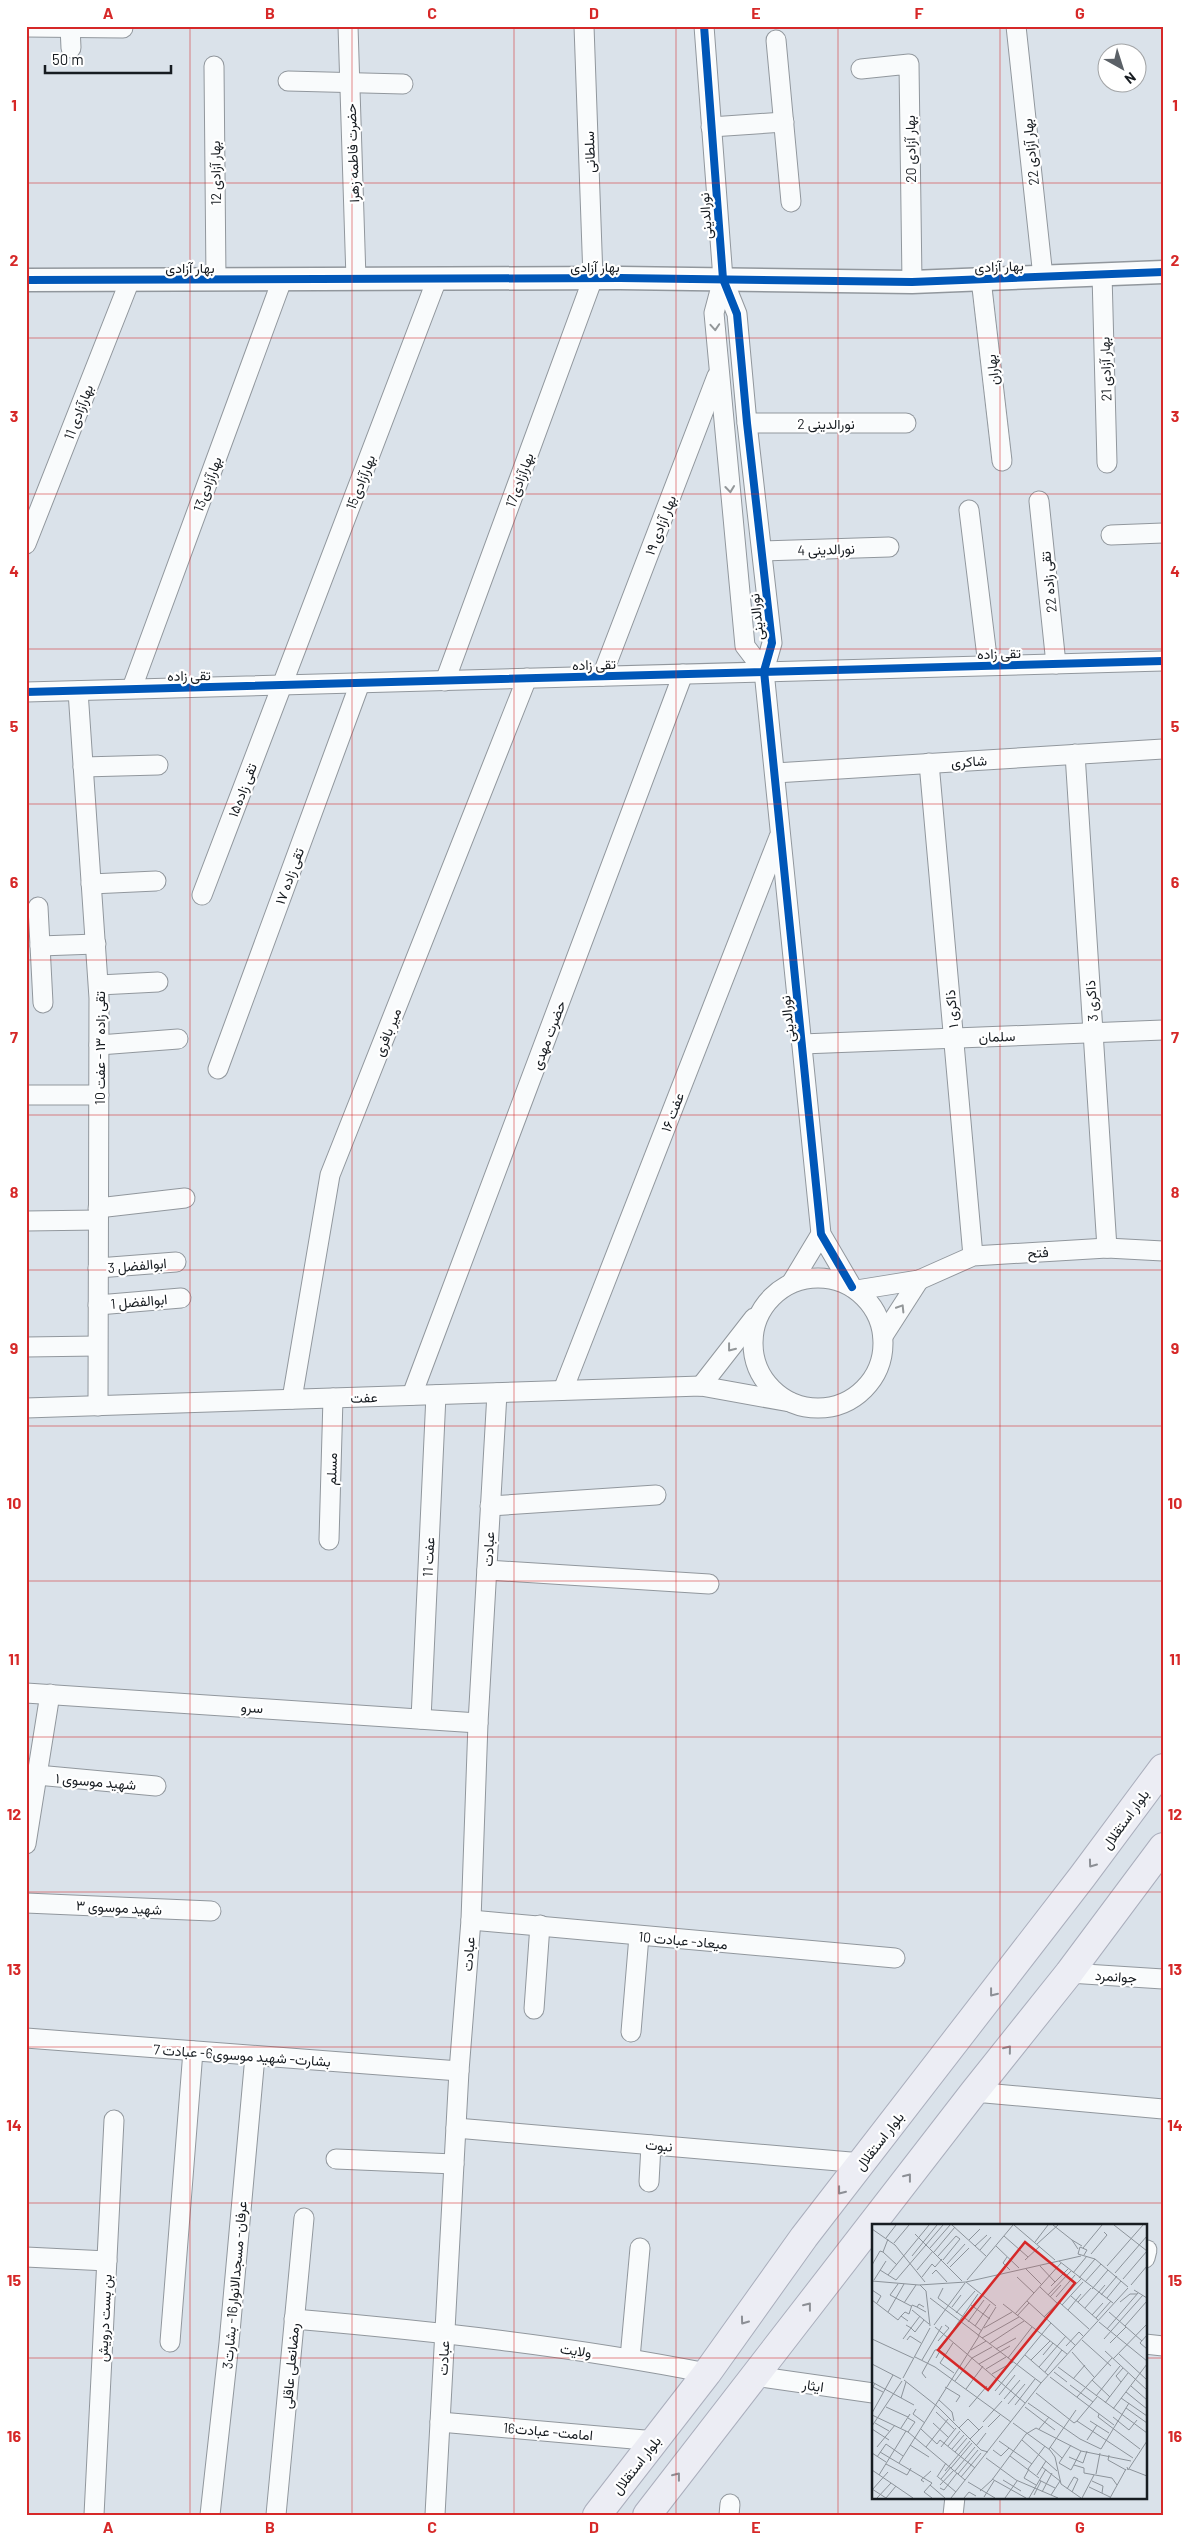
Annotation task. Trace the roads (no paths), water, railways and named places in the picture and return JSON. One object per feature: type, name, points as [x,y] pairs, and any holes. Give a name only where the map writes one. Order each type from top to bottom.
[{"type":"main road","name":"بلوار استقلال","points":[[597,2515],[656,2441],[804,2237],[1082,1877],[1163,1768]]},
{"type":"main road","points":[[647,2515],[974,2092],[1069,1973],[1163,1847]]},
{"type":"street","name":"حضرت فاطمه زهرا","points":[[348,26],[356,279]]},
{"type":"street","name":"سلطانی","points":[[584,26],[594,278]]},
{"type":"street","name":"نورالدینی","points":[[704,26],[723,279],[737,314],[747,423],[772,643],[764,671],[821,1234],[855,1289]]},
{"type":"street","name":"بهار آزادی 22","points":[[1016,26],[1043,277]]},
{"type":"street","points":[[26,27],[123,28]]},
{"type":"street","points":[[70,27],[71,48]]},
{"type":"street","points":[[776,40],[791,202]]},
{"type":"street","name":"بهار آزادی 20","points":[[861,69],[909,64],[912,282]]},
{"type":"street","name":"بهار آزادی 12","points":[[214,66],[216,280]]},
{"type":"street","points":[[288,81],[403,84]]},
{"type":"street","points":[[711,127],[784,122]]},
{"type":"street","name":"بهار آزادی","points":[[26,280],[594,278],[912,282],[1163,272]]},
{"type":"street","name":"بهار آزادی 21","points":[[1102,274],[1107,463]]},
{"type":"street","name":"بهارآزادی17","points":[[445,681],[594,278]]},
{"type":"street","name":"بهارآزادی15","points":[[282,685],[437,279]]},
{"type":"street","name":"نورالدینی","points":[[723,279],[714,313],[718,374],[745,646],[764,671]]},
{"type":"street","name":"بهاران","points":[[981,279],[1002,460]]},
{"type":"street","name":"بهارآزادی 11","points":[[26,544],[130,280]]},
{"type":"street","name":"بهارآزادی13","points":[[132,688],[282,280]]},
{"type":"street","name":"بهار آزادی ۱۹","points":[[602,676],[718,374]]},
{"type":"street","name":"نورالدینی 2","points":[[747,423],[906,423]]},
{"type":"street","name":"تقی زاده 22","points":[[1039,501],[1056,664]]},
{"type":"street","points":[[969,510],[988,666]]},
{"type":"street","points":[[1111,535],[1163,532]]},
{"type":"street","name":"نورالدینی 4","points":[[762,551],[889,547]]},
{"type":"street","name":"تقی زاده","points":[[26,692],[1163,661]]},
{"type":"street","name":"حضرت مهدی","points":[[412,1395],[683,674]]},
{"type":"street","name":"میر بافری","points":[[292,1399],[330,1175],[527,678]]},
{"type":"street","name":"تقی زاده ۱۷","points":[[218,1069],[360,683]]},
{"type":"street","name":"تقی زاده۱۵","points":[[202,895],[282,685]]},
{"type":"street","name":"تقی زاده ۱۳ - عفت 10","points":[[78,691],[99,985],[98,1406]]},
{"type":"street","name":"شاکری","points":[[774,773],[1163,749]]},
{"type":"street","name":"ذاکری 3","points":[[1075,754],[1107,1248]]},
{"type":"street","name":"ذاکری ۱","points":[[929,763],[973,1256]]},
{"type":"street","points":[[83,767],[158,765]]},
{"type":"street","name":"عفت ۱۶","points":[[564,1390],[780,833]]},
{"type":"street","points":[[92,884],[156,880]]},
{"type":"street","points":[[38,907],[43,1003]]},
{"type":"street","points":[[40,946],[96,944]]},
{"type":"street","points":[[99,985],[158,982]]},
{"type":"street","name":"سلمان","points":[[802,1044],[1163,1030]]},
{"type":"street","points":[[99,1045],[178,1039]]},
{"type":"street","points":[[26,1095],[99,1095]]},
{"type":"street","points":[[26,1221],[98,1214],[185,1198]]},
{"type":"street","points":[[701,1386],[770,1298],[792,1282],[821,1234]]},
{"type":"street","name":"فتح","points":[[855,1289],[919,1280],[973,1256],[1107,1248],[1163,1250]]},
{"type":"street","name":"ابوالفضل 3","points":[[98,1268],[176,1262]]},
{"type":"street","points":[[761,1309],[752,1331],[755,1362],[765,1381],[778,1395],[803,1407],[824,1408],[844,1403],[856,1396],[874,1376],[883,1350],[883,1336],[875,1310],[869,1300],[855,1289],[824,1276],[792,1282]]},
{"type":"street","points":[[883,1336],[919,1280]]},
{"type":"street","name":"ابوالفضل 1","points":[[98,1305],[181,1298]]},
{"type":"street","points":[[26,1346],[97,1346]]},
{"type":"street","name":"عفت","points":[[26,1408],[701,1386],[790,1402]]},
{"type":"street","name":"عبادت","points":[[435,2515],[459,2071],[471,1920],[478,1723],[497,1392]]},
{"type":"street","name":"عفت 11","points":[[421,1719],[436,1395]]},
{"type":"street","name":"مسلم","points":[[329,1540],[333,1398]]},
{"type":"street","points":[[490,1506],[656,1495]]},
{"type":"street","points":[[487,1570],[709,1584]]},
{"type":"street","name":"سرو","points":[[26,1692],[478,1723]]},
{"type":"street","points":[[26,1844],[50,1694]]},
{"type":"street","name":"شهید موسوی ۱","points":[[37,1775],[156,1786]]},
{"type":"street","name":"شهید موسوی ۳","points":[[26,1902],[211,1911]]},
{"type":"street","name":"میعاد- عبادت 10","points":[[471,1920],[895,1958]]},
{"type":"street","points":[[534,2009],[540,1925]]},
{"type":"street","points":[[631,2032],[639,1936]]},
{"type":"street","name":"جوانمرد","points":[[1069,1973],[1163,1979]]},
{"type":"street","name":"بشارت- شهید موسوی6- عبادت 7","points":[[26,2038],[459,2071]]},
{"type":"street","points":[[170,2342],[193,2051]]},
{"type":"street","name":"عرفان- مسجدالانوار16- بشارت3","points":[[210,2515],[229,2343],[255,2056]]},
{"type":"street","points":[[974,2092],[1163,2109]]},
{"type":"street","name":"بن بست درویش","points":[[94,2515],[114,2120]]},
{"type":"street","name":"نبوت","points":[[456,2128],[862,2163]]},
{"type":"street","points":[[649,2182],[651,2145]]},
{"type":"street","points":[[336,2158],[454,2164]]},
{"type":"street","name":"رمضانعلی عاقلی","points":[[276,2515],[304,2218]]},
{"type":"street","points":[[630,2358],[640,2248]]},
{"type":"street","points":[[26,2257],[107,2261]]},
{"type":"street","name":"ولایت","points":[[294,2319],[445,2332],[630,2358],[706,2373]]},
{"type":"street","points":[[1146,2344],[1163,2346]]},
{"type":"street","name":"ایثار","points":[[754,2376],[872,2393]]},
{"type":"street","name":"امامت- عبادت16","points":[[440,2422],[656,2441]]},
{"type":"street","points":[[952,2515],[955,2498]]}]
